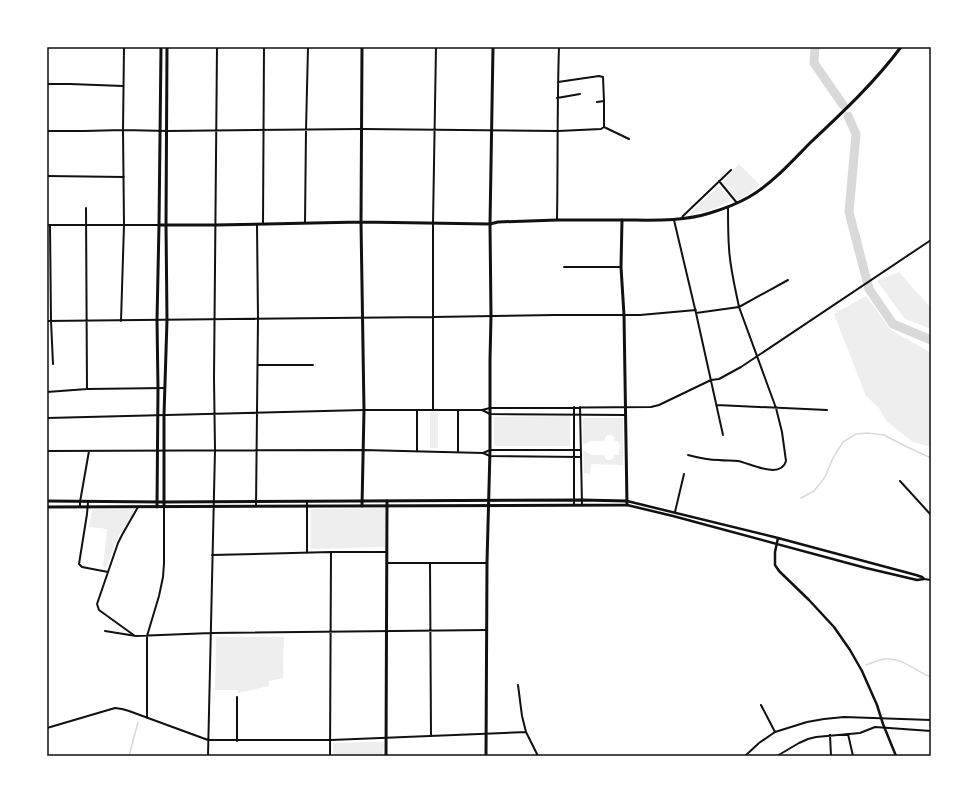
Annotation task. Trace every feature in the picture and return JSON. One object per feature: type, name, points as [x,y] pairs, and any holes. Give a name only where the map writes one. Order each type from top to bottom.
[{"type":"main road","points":[[157,507],[157,320],[161,47]]},
{"type":"main road","points":[[163,505],[167,320],[167,47]]},
{"type":"main road","points":[[362,47],[361,222],[364,410],[362,506]]},
{"type":"main road","points":[[486,756],[487,563],[490,456],[490,224],[493,47]]},
{"type":"main road","points":[[159,225],[361,222],[490,224],[498,222],[557,220],[674,220],[708,214],[728,207],[750,196],[782,172],[860,95],[889,63],[901,47]]},
{"type":"main road","points":[[622,220],[621,267],[624,315],[626,407],[626,415],[627,501],[627,505],[214,507],[163,505],[157,502],[49,501],[49,507],[157,507],[163,505],[256,501],[627,501]]},
{"type":"main road","points":[[386,756],[387,501]]},
{"type":"main road","points":[[69,502],[69,507]]},
{"type":"street","points":[[122,321],[124,225],[124,47]]},
{"type":"street","points":[[208,756],[214,507],[217,47]]},
{"type":"street","points":[[263,223],[264,47]]},
{"type":"street","points":[[305,223],[308,47]]},
{"type":"street","points":[[433,410],[433,223],[436,47]]},
{"type":"street","points":[[557,220],[557,98],[559,47]]},
{"type":"street","points":[[558,82],[601,76],[604,79],[604,127]]},
{"type":"street","points":[[47,84],[123,86]]},
{"type":"street","points":[[557,98],[580,94]]},
{"type":"street","points":[[597,102],[604,101]]},
{"type":"street","points":[[47,131],[558,131],[601,129],[604,127],[629,139]]},
{"type":"street","points":[[682,218],[731,170]]},
{"type":"street","points":[[47,176],[124,177]]},
{"type":"street","points":[[719,181],[737,203]]},
{"type":"street","points":[[688,455],[709,460],[740,461],[760,468],[773,470],[782,467],[785,464],[786,457],[782,432],[776,408],[739,307],[732,274],[729,247],[728,207]]},
{"type":"street","points":[[86,208],[87,390]]},
{"type":"street","points":[[674,220],[723,434]]},
{"type":"street","points":[[256,507],[258,365],[257,224]]},
{"type":"street","points":[[53,364],[49,225],[159,225]]},
{"type":"street","points":[[47,418],[364,410],[482,410],[490,408],[642,407],[659,405],[711,380],[720,379],[741,367],[931,240]]},
{"type":"street","points":[[564,267],[621,267]]},
{"type":"street","points":[[47,321],[653,314],[739,307],[788,280]]},
{"type":"street","points":[[258,365],[313,365]]},
{"type":"street","points":[[47,392],[165,388]]},
{"type":"street","points":[[717,406],[827,410]]},
{"type":"street","points":[[574,407],[574,505]]},
{"type":"street","points":[[580,407],[582,505]]},
{"type":"street","points":[[417,410],[417,452]]},
{"type":"street","points":[[458,410],[458,452]]},
{"type":"street","points":[[482,410],[490,414],[626,415]]},
{"type":"street","points":[[47,451],[363,450],[483,453],[490,456],[581,457]]},
{"type":"street","points":[[483,453],[490,450],[581,450]]},
{"type":"street","points":[[80,507],[89,451]]},
{"type":"street","points":[[675,512],[684,474]]},
{"type":"street","points":[[900,480],[931,515]]},
{"type":"street","points":[[627,501],[778,538],[916,575],[924,579]]},
{"type":"street","points":[[88,502],[79,564],[82,567],[108,572]]},
{"type":"street","points":[[307,553],[308,502]]},
{"type":"street","points":[[147,718],[147,636],[163,578],[163,505]]},
{"type":"street","points":[[627,505],[866,568],[917,580],[931,580]]},
{"type":"street","points":[[136,636],[99,610],[98,601],[120,539],[139,507]]},
{"type":"street","points":[[661,513],[662,509]]},
{"type":"street","points":[[713,527],[714,522]]},
{"type":"street","points":[[778,538],[775,552],[775,565],[840,635],[862,671],[877,705],[896,756]]},
{"type":"street","points":[[817,555],[818,549]]},
{"type":"street","points":[[330,756],[331,552]]},
{"type":"street","points":[[212,555],[387,552]]},
{"type":"street","points":[[849,563],[850,558]]},
{"type":"street","points":[[387,563],[487,563]]},
{"type":"street","points":[[430,563],[431,736]]},
{"type":"street","points":[[866,568],[868,563]]},
{"type":"street","points":[[104,631],[136,636],[147,636],[211,633],[487,630]]},
{"type":"street","points":[[518,685],[522,716],[526,732],[538,756]]},
{"type":"street","points":[[237,697],[237,741]]},
{"type":"street","points":[[761,705],[775,732]]},
{"type":"street","points":[[47,728],[115,708],[129,711],[208,740],[331,740],[526,732]]},
{"type":"street","points":[[745,756],[759,743],[775,732],[807,722],[844,717],[931,720]]},
{"type":"street","points":[[777,756],[782,755],[808,739],[830,735],[860,733],[875,727],[931,731]]},
{"type":"street","points":[[848,734],[853,756]]},
{"type":"street","points":[[830,735],[831,756]]},
{"type":"shaded area","points":[[739,164],[760,185],[737,200],[722,182]]},
{"type":"shaded area","points":[[719,186],[732,201],[708,211],[689,214]]},
{"type":"shaded area","points":[[899,272],[931,308],[931,329],[905,319],[877,281]]},
{"type":"shaded area","points":[[866,296],[891,330],[928,351],[931,357],[931,447],[913,442],[886,421],[879,408],[866,396],[834,314]]},
{"type":"shaded area","points":[[430,412],[438,412],[438,448],[430,448]]},
{"type":"shaded area","points":[[570,416],[570,446],[494,446],[494,417]]},
{"type":"shaded area","points":[[583,418],[623,418],[623,465],[591,464],[590,474],[584,473],[583,450],[591,455],[605,455],[607,460],[611,460],[614,458],[613,455],[619,455],[620,445],[618,441],[614,441],[612,435],[607,435],[605,441],[591,441],[583,445]]},
{"type":"shaded area","points":[[385,508],[385,547],[311,549],[311,509]]},
{"type":"shaded area","points":[[92,509],[133,509],[133,515],[119,535],[106,568],[103,567],[107,529],[89,527]]},
{"type":"shaded area","points":[[216,637],[284,637],[283,678],[269,681],[269,686],[238,693],[238,690],[215,690]]},
{"type":"shaded area","points":[[384,742],[383,756],[333,756],[333,743]]},
{"type":"waterway","points":[[815,47],[814,63],[843,105]]},
{"type":"waterway","points":[[848,116],[856,134],[849,212],[869,289],[893,324],[931,340]]},
{"type":"waterway","points":[[801,498],[814,491],[825,477],[833,458],[843,442],[856,434],[867,433],[884,435],[931,458]]},
{"type":"waterway","points":[[866,665],[882,659],[897,660],[931,677]]},
{"type":"waterway","points":[[129,756],[138,722]]}]
